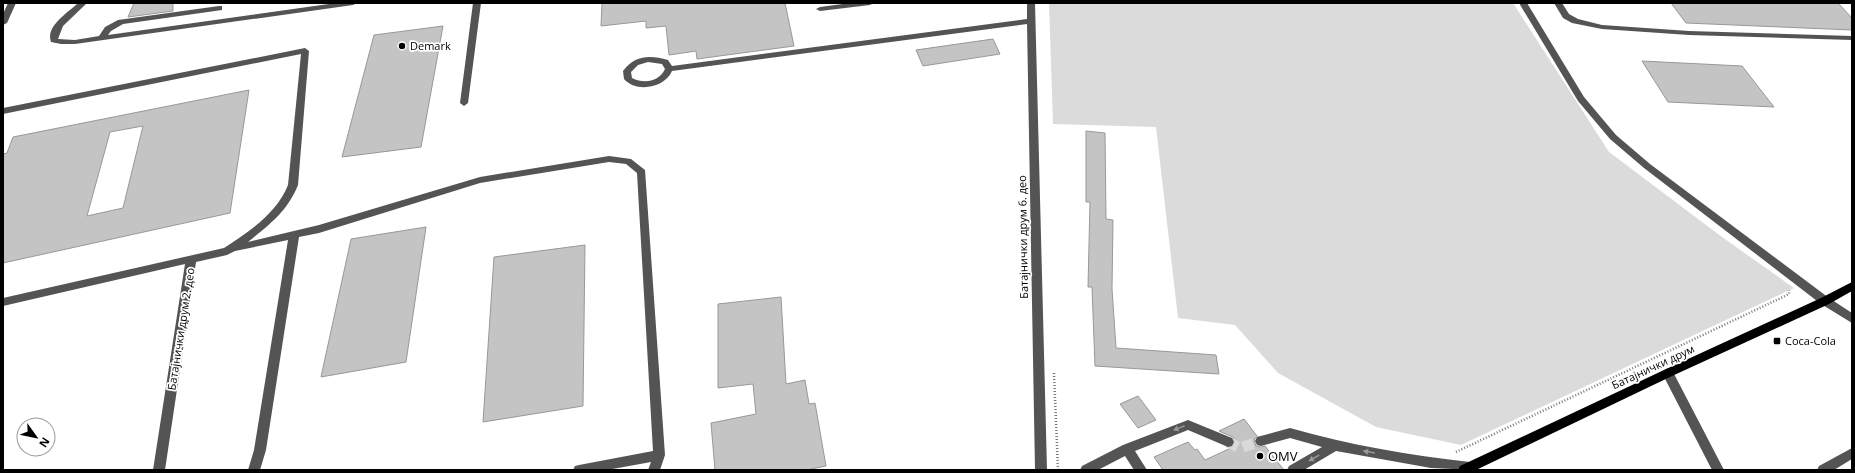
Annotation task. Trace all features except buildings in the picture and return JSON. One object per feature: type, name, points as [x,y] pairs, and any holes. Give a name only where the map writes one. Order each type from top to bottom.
[{"type":"main road","name":"Батајнички друм","points":[[1467,469],[1668,373],[1825,301],[1852,286]]},
{"type":"street","points":[[3,23],[12,3]]},
{"type":"street","points":[[83,3],[54,32],[54,40],[61,42],[76,42],[353,3]]},
{"type":"street","points":[[464,103],[477,3]]},
{"type":"street","points":[[820,9],[870,3]]},
{"type":"street","name":"Батајнички друм 6. део","points":[[1031,3],[1041,470]]},
{"type":"street","points":[[1523,3],[1581,99],[1613,136],[1647,166],[1825,301],[1852,319]]},
{"type":"street","points":[[1558,3],[1566,16],[1575,21],[1602,27],[1689,33],[1852,38]]},
{"type":"street","points":[[102,38],[108,29],[121,22],[220,5]]},
{"type":"street","points":[[213,23],[220,5]]},
{"type":"street","points":[[669,69],[1031,22]]},
{"type":"street","points":[[3,111],[305,51],[293,185],[289,195],[276,214],[240,243],[227,251]]},
{"type":"street","points":[[654,58],[665,62],[669,69],[665,78],[652,84],[638,84],[628,79],[626,75],[627,71],[635,63],[654,58]]},
{"type":"street","points":[[192,260],[319,229],[480,180],[609,159],[628,161],[642,172],[659,455],[654,470]]},
{"type":"street","points":[[254,470],[260,450],[294,235]]},
{"type":"street","name":"Батајнички друм 2. део","points":[[3,302],[192,260],[159,470]]},
{"type":"street","points":[[1668,373],[1718,470]]},
{"type":"street","points":[[1086,470],[1127,449],[1188,425],[1228,442]]},
{"type":"street","points":[[1261,441],[1290,433],[1335,446],[1467,469]]},
{"type":"street","points":[[1293,470],[1335,446]]},
{"type":"street","points":[[1127,449],[1141,470]]},
{"type":"street","points":[[1823,470],[1852,452]]},
{"type":"street","points":[[579,470],[659,455]]},
{"type":"path","points":[[1453,453],[1785,296],[1789,294],[1789,289]]},
{"type":"shaded area","points":[[1049,3],[1513,3],[1609,152],[1722,237],[1794,288],[1461,445],[1376,427],[1278,373],[1235,325],[1178,318],[1156,127],[1053,124]]},
{"type":"tunnel","points":[[1228,442],[1240,448],[1261,441]]},
{"type":"place","name":"Demark","points":[[402,46]]},
{"type":"place","name":"Coca-Cola","points":[[1777,341]]},
{"type":"place","name":"OMV","points":[[1260,456]]}]
